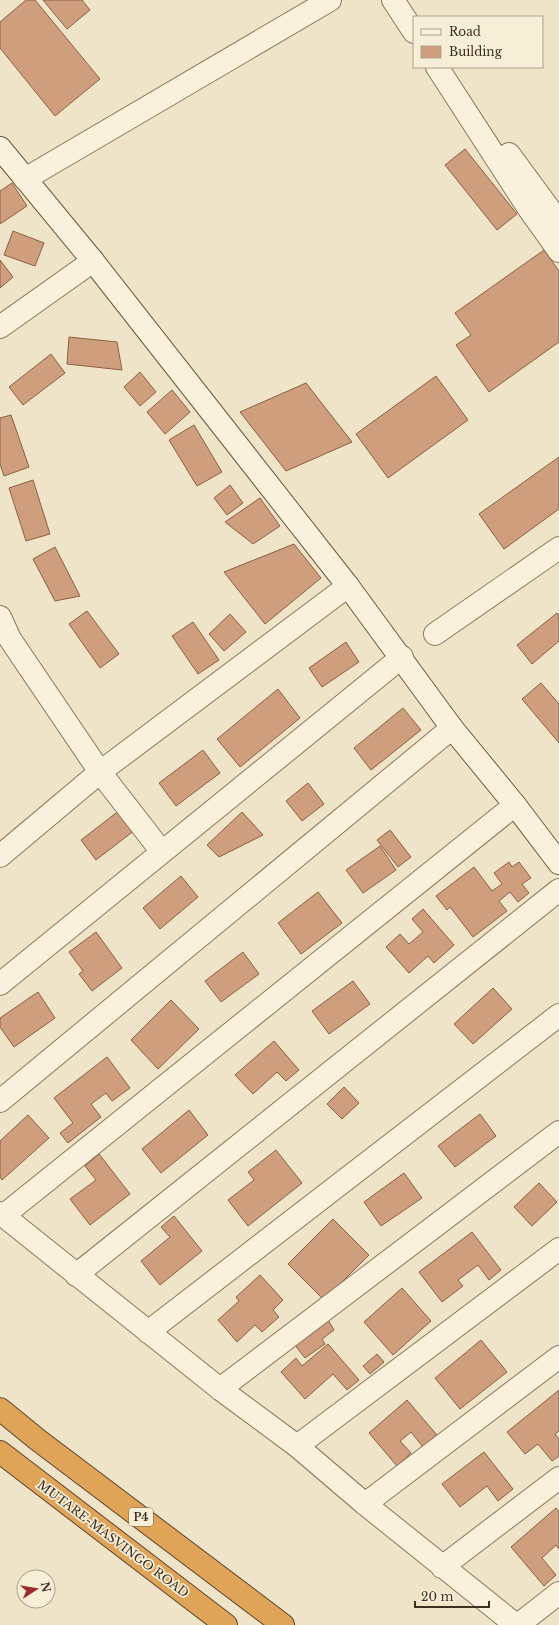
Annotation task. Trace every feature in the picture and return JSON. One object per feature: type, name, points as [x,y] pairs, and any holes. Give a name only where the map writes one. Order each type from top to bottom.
[{"type":"highway","name":"P4","points":[[0,1409],[38,1440],[283,1625]]},
{"type":"highway","name":"MUTARE-MASVINGO ROAD","points":[[0,1452],[226,1625]]},
{"type":"street","points":[[25,179],[330,0]]},
{"type":"street","points":[[395,0],[413,24]]},
{"type":"street","points":[[395,0],[413,30]]},
{"type":"street","points":[[438,68],[529,209],[559,251]]},
{"type":"street","points":[[446,68],[559,222]]},
{"type":"street","points":[[0,148],[93,261],[348,586],[452,728],[515,804],[559,863]]},
{"type":"street","points":[[0,327],[93,261]]},
{"type":"street","points":[[435,634],[556,556]]},
{"type":"street","points":[[0,856],[100,772],[348,586]]},
{"type":"street","points":[[0,617],[5,644],[100,772],[162,852]]},
{"type":"street","points":[[0,984],[402,658]]},
{"type":"street","points":[[0,1101],[452,728]]},
{"type":"street","points":[[515,804],[2,1215],[220,1389],[297,1446],[442,1567],[517,1625],[559,1593]]},
{"type":"street","points":[[76,1275],[559,890]]},
{"type":"street","points":[[148,1332],[559,1015]]},
{"type":"street","points":[[220,1389],[559,1132]]},
{"type":"street","points":[[297,1446],[559,1249]]},
{"type":"street","points":[[365,1504],[559,1357]]},
{"type":"street","points":[[442,1567],[559,1478]]},
{"type":"building","points":[[26,0],[35,0],[100,79],[55,116],[0,48],[0,22]]},
{"type":"building","points":[[43,0],[82,0],[90,10],[67,29]]},
{"type":"building","points":[[465,149],[517,214],[497,230],[445,165]]},
{"type":"building","points":[[12,183],[27,206],[0,224],[0,191]]},
{"type":"building","points":[[13,231],[44,243],[35,266],[4,255]]},
{"type":"building","points":[[544,250],[559,271],[559,342],[489,392],[456,345],[471,335],[455,313]]},
{"type":"building","points":[[0,260],[13,277],[0,288]]},
{"type":"building","points":[[69,337],[117,342],[122,370],[67,364]]},
{"type":"building","points":[[51,354],[65,373],[23,405],[9,387]]},
{"type":"building","points":[[140,372],[156,392],[140,406],[124,387]]},
{"type":"building","points":[[436,376],[468,420],[388,478],[356,434]]},
{"type":"building","points":[[306,383],[352,442],[286,471],[240,412]]},
{"type":"building","points":[[172,390],[190,412],[165,434],[147,412]]},
{"type":"building","points":[[11,415],[29,467],[4,476],[0,464],[0,418]]},
{"type":"building","points":[[194,425],[222,472],[197,486],[169,440]]},
{"type":"building","points":[[559,457],[559,509],[504,549],[479,514]]},
{"type":"building","points":[[33,480],[50,534],[26,541],[9,488]]},
{"type":"building","points":[[230,485],[243,503],[227,515],[214,498]]},
{"type":"building","points":[[260,498],[280,526],[253,544],[225,522]]},
{"type":"building","points":[[294,544],[321,578],[265,624],[224,572]]},
{"type":"building","points":[[55,547],[80,596],[55,601],[33,559]]},
{"type":"building","points":[[87,611],[119,654],[100,668],[69,624]]},
{"type":"building","points":[[557,613],[559,615],[559,641],[532,664],[517,645]]},
{"type":"building","points":[[230,614],[246,632],[224,651],[209,634]]},
{"type":"building","points":[[193,622],[219,660],[198,674],[172,636]]},
{"type":"building","points":[[346,642],[359,662],[322,687],[309,668]]},
{"type":"building","points":[[541,683],[559,704],[559,743],[522,699]]},
{"type":"building","points":[[278,689],[300,718],[240,767],[217,739]]},
{"type":"building","points":[[403,708],[421,730],[371,770],[354,748]]},
{"type":"building","points":[[203,750],[220,773],[176,806],[159,783]]},
{"type":"building","points":[[308,783],[324,804],[302,821],[286,801]]},
{"type":"building","points":[[120,810],[135,830],[96,860],[81,840]]},
{"type":"building","points":[[242,812],[263,835],[219,857],[207,845]]},
{"type":"building","points":[[390,830],[411,857],[398,867],[377,840]]},
{"type":"building","points":[[380,846],[396,870],[363,893],[346,870]]},
{"type":"building","points":[[509,862],[512,867],[519,862],[531,878],[522,884],[529,893],[518,902],[510,892],[499,901],[507,911],[473,937],[450,907],[447,910],[436,896],[474,867],[492,891],[502,884],[494,873]]},
{"type":"building","points":[[181,876],[198,897],[160,929],[143,908]]},
{"type":"building","points":[[318,892],[342,923],[301,954],[278,923]]},
{"type":"building","points":[[423,909],[454,945],[434,963],[428,956],[409,973],[386,947],[400,934],[409,944],[423,932],[412,919]]},
{"type":"building","points":[[96,932],[122,968],[92,991],[79,974],[83,971],[69,952]]},
{"type":"building","points":[[243,952],[259,974],[221,1002],[205,981]]},
{"type":"building","points":[[353,981],[370,1004],[329,1034],[312,1011]]},
{"type":"building","points":[[493,988],[512,1009],[473,1044],[454,1024]]},
{"type":"building","points":[[38,992],[55,1018],[14,1047],[0,1027],[0,1018]]},
{"type":"building","points":[[171,1000],[199,1029],[158,1069],[131,1040]]},
{"type":"building","points":[[274,1041],[299,1070],[286,1081],[277,1072],[253,1094],[235,1075]]},
{"type":"building","points":[[107,1057],[130,1088],[112,1101],[106,1093],[91,1104],[101,1117],[68,1143],[60,1133],[73,1123],[54,1098]]},
{"type":"building","points":[[344,1087],[359,1103],[342,1119],[327,1104]]},
{"type":"building","points":[[189,1110],[208,1135],[161,1173],[142,1149]]},
{"type":"building","points":[[480,1114],[496,1136],[455,1167],[438,1146]]},
{"type":"building","points":[[28,1115],[49,1138],[2,1180],[0,1177],[0,1141]]},
{"type":"building","points":[[276,1150],[302,1183],[248,1226],[228,1200],[254,1180],[248,1172]]},
{"type":"building","points":[[99,1154],[130,1194],[90,1225],[70,1199],[96,1180],[85,1166]]},
{"type":"building","points":[[404,1173],[422,1198],[381,1226],[364,1202]]},
{"type":"building","points":[[539,1183],[557,1202],[532,1226],[514,1207]]},
{"type":"building","points":[[174,1216],[202,1251],[160,1285],[141,1261],[170,1237],[161,1227]]},
{"type":"building","points":[[333,1219],[369,1255],[324,1300],[288,1264]]},
{"type":"building","points":[[472,1232],[501,1270],[489,1280],[478,1265],[458,1280],[463,1286],[442,1302],[419,1272]]},
{"type":"building","points":[[260,1275],[283,1300],[273,1310],[279,1317],[262,1332],[255,1325],[237,1342],[218,1320],[239,1301],[236,1297]]},
{"type":"building","points":[[402,1288],[431,1321],[393,1355],[364,1322]]},
{"type":"building","points":[[328,1320],[334,1330],[322,1339],[325,1344],[305,1358],[294,1344]]},
{"type":"building","points":[[481,1340],[507,1372],[460,1409],[435,1378]]},
{"type":"building","points":[[328,1344],[359,1380],[347,1390],[333,1374],[305,1399],[281,1372],[296,1358],[302,1366]]},
{"type":"building","points":[[377,1354],[384,1362],[370,1374],[363,1366]]},
{"type":"building","points":[[559,1390],[559,1431],[555,1434],[559,1439],[559,1456],[552,1461],[538,1444],[525,1454],[507,1432]]},
{"type":"building","points":[[407,1400],[437,1435],[423,1447],[411,1432],[400,1441],[411,1453],[397,1466],[369,1433]]},
{"type":"building","points":[[484,1452],[513,1489],[498,1501],[487,1486],[460,1507],[442,1484]]},
{"type":"building","points":[[556,1508],[559,1512],[559,1549],[556,1545],[542,1558],[556,1575],[544,1586],[511,1547]]}]
